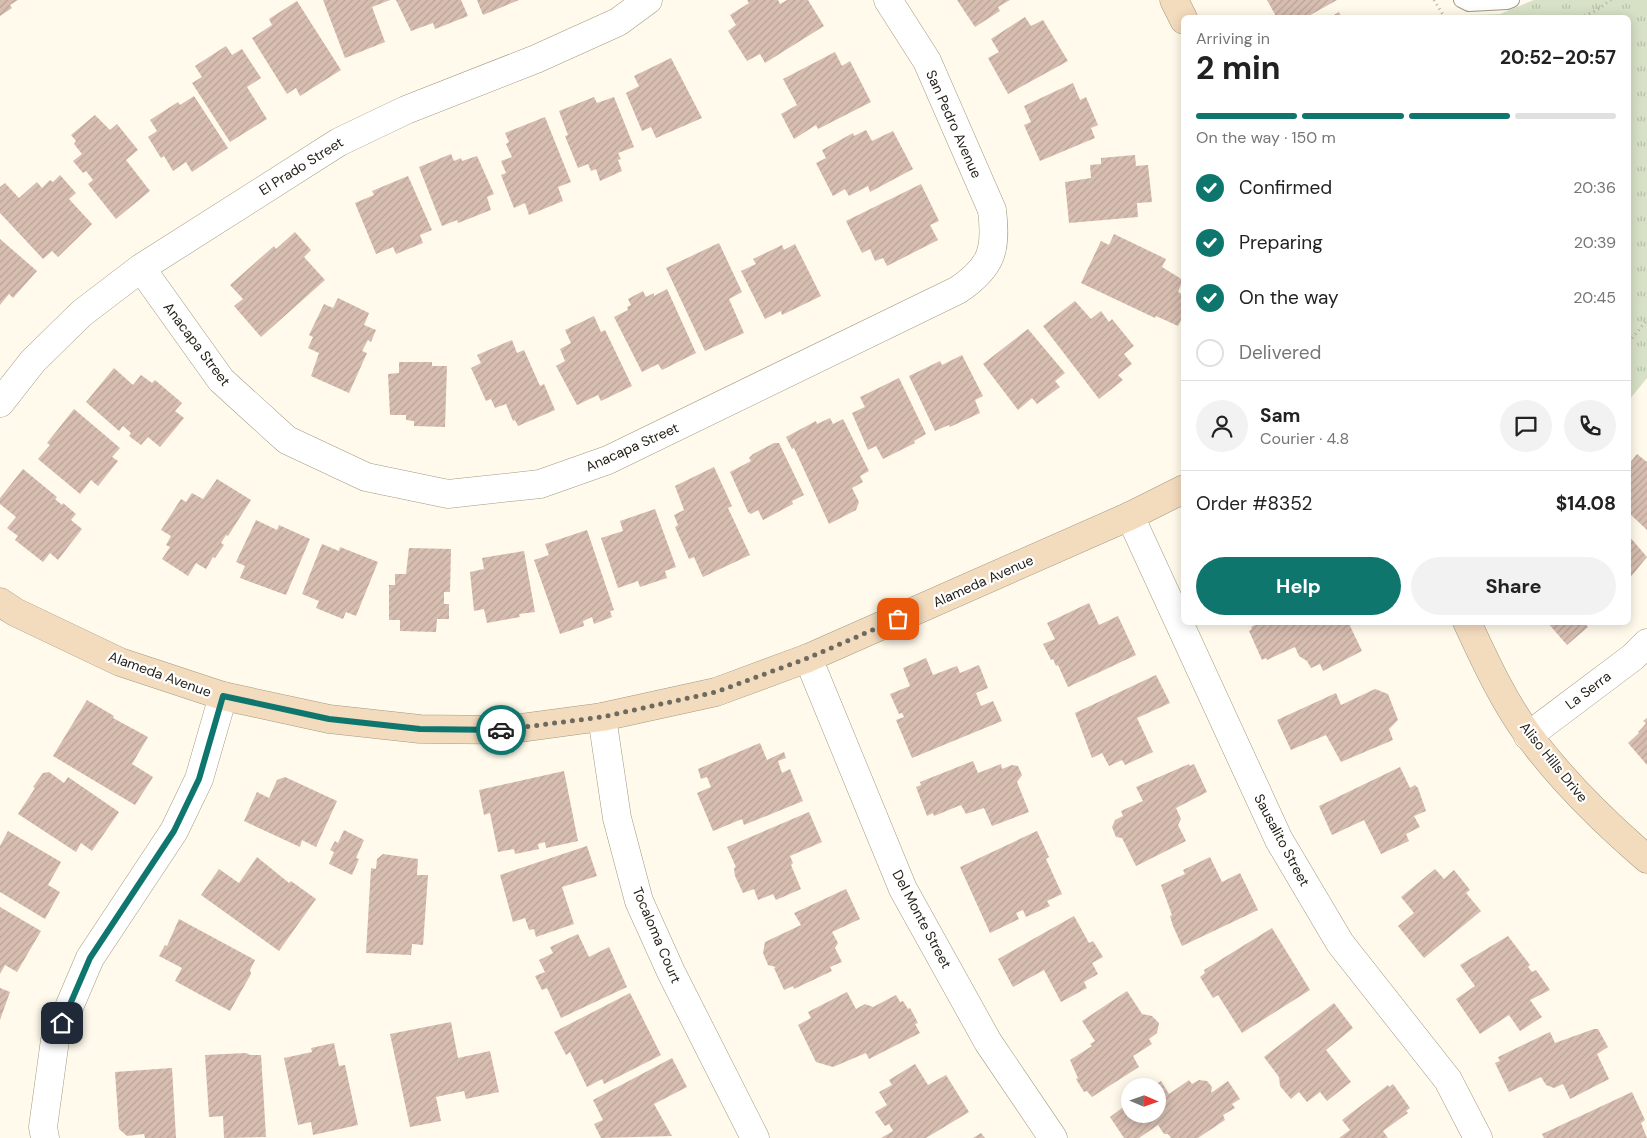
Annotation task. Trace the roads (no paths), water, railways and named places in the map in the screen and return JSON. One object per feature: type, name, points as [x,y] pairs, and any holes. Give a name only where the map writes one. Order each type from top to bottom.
[{"type":"street","name":"El Prado Street","points":[[0,403],[34,361],[82,312],[141,268],[339,142],[406,110],[536,59],[618,22],[648,0]]},
{"type":"street","name":"San Pedro Avenue","points":[[888,0],[926,62],[992,210],[995,233],[992,256]]},
{"type":"street","points":[[1174,0],[1182,15]]},
{"type":"street","name":"Anacapa Street","points":[[141,268],[221,380],[287,440],[366,477],[448,494],[540,484],[608,460],[958,290],[977,277],[992,256]]},
{"type":"street","name":"Alameda Avenue","points":[[0,602],[15,612],[120,662],[223,696],[329,719],[420,729],[506,730],[602,717],[716,692],[808,658],[1130,516],[1181,490]]},
{"type":"street","name":"Sausalito Street","points":[[1130,516],[1279,840],[1340,944],[1448,1080],[1478,1138]]},
{"type":"street","name":"Aliso Hills Drive","points":[[1469,625],[1488,667],[1528,736],[1601,819],[1647,859]]},
{"type":"street","name":"La Serra","points":[[1528,736],[1632,657],[1647,643]]},
{"type":"street","name":"Del Monte Street","points":[[808,658],[903,888],[988,1042],[1053,1138]]},
{"type":"street","points":[[45,1138],[43,1127],[55,1040],[90,958],[174,831],[199,779],[223,696]]},
{"type":"street","name":"Tocaloma Court","points":[[602,717],[616,818],[639,901],[671,972],[755,1138]]},
{"type":"lane","points":[[1461,0],[1469,4],[1508,2],[1512,0]]}]
